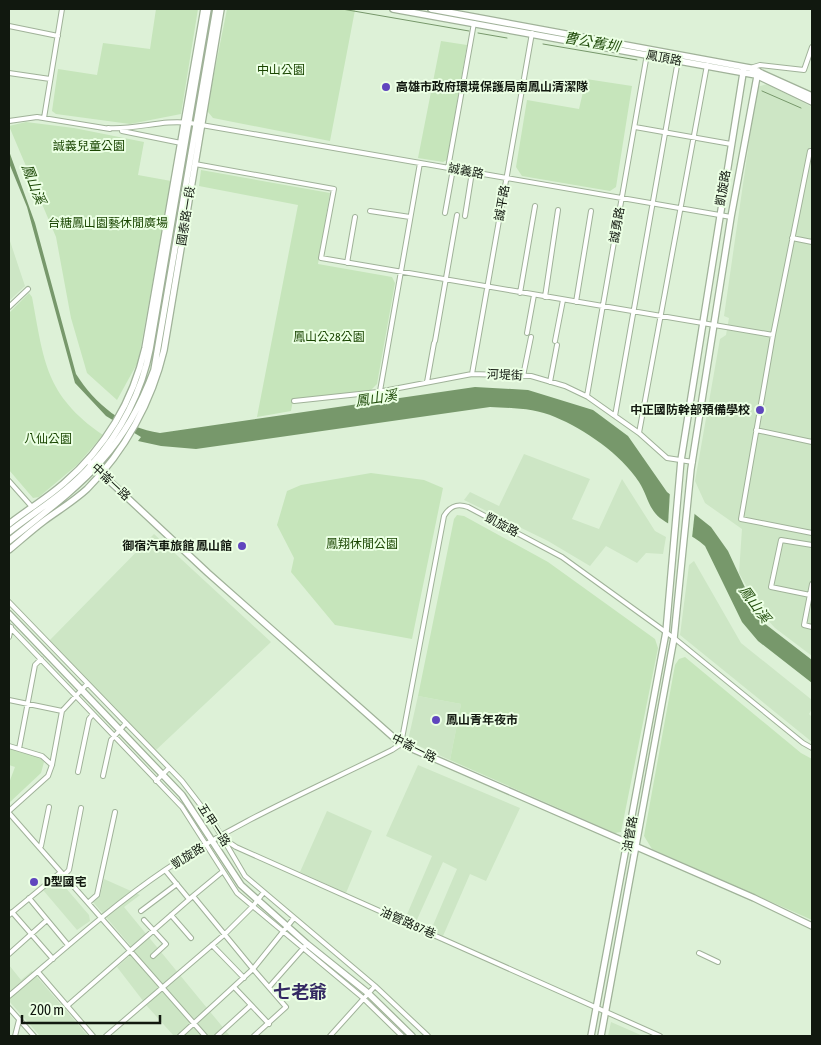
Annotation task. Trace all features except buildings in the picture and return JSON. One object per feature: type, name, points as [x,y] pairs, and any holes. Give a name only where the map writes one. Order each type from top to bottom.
[{"type":"street","points":[[44,118],[62,9]]},
{"type":"street","name":"國泰路一段","points":[[136,417],[158,375],[164,350],[195,164],[192,92],[204,9]]},
{"type":"street","name":"國泰路一段","points":[[192,92],[208,9]]},
{"type":"street","name":"國泰路一段","points":[[125,411],[146,369],[216,9]]},
{"type":"street","name":"國泰路一段","points":[[136,417],[154,370],[193,123],[221,9]]},
{"type":"street","name":"鳳頂路","points":[[393,9],[706,65],[746,69]]},
{"type":"street","name":"鳳頂路","points":[[431,9],[746,69],[812,96]]},
{"type":"street","points":[[445,213],[450,168],[474,23]]},
{"type":"street","points":[[9,26],[58,36]]},
{"type":"street","name":"誠平路","points":[[472,374],[532,33]]},
{"type":"street","points":[[746,69],[760,65],[804,70],[812,47]]},
{"type":"street","name":"誠勇路","points":[[587,396],[647,54]]},
{"type":"street","points":[[615,416],[678,60]]},
{"type":"street","points":[[639,433],[706,65]]},
{"type":"street","name":"凱旋路","points":[[666,632],[681,460],[718,216],[746,69]]},
{"type":"street","points":[[9,73],[50,79]]},
{"type":"street","name":"鳳頂路","points":[[756,73],[812,102]]},
{"type":"street","name":"凱旋路","points":[[674,638],[689,486],[731,217],[756,73]]},
{"type":"street","points":[[9,121],[44,118],[108,128],[180,143]]},
{"type":"street","name":"誠義路","points":[[108,128],[128,129],[172,122],[193,123],[731,217]]},
{"type":"street","name":"國泰路一段","points":[[125,411],[141,367],[145,348],[180,143],[193,123]]},
{"type":"street","points":[[635,128],[731,144]]},
{"type":"street","points":[[812,152],[810,151],[773,334],[741,519],[812,533]]},
{"type":"street","points":[[380,391],[420,163]]},
{"type":"street","points":[[195,164],[334,189],[321,258],[602,307],[773,334]]},
{"type":"street","points":[[465,216],[472,172]]},
{"type":"street","points":[[520,292],[535,206]]},
{"type":"street","points":[[545,297],[558,210]]},
{"type":"street","points":[[370,211],[410,217]]},
{"type":"street","points":[[576,302],[591,211]]},
{"type":"street","points":[[427,382],[457,215]]},
{"type":"street","points":[[347,263],[355,216]]},
{"type":"street","points":[[792,238],[812,242]]},
{"type":"street","points":[[9,306],[28,289]]},
{"type":"street","points":[[527,333],[534,295]]},
{"type":"street","points":[[550,382],[563,300]]},
{"type":"street","points":[[523,376],[531,337]]},
{"type":"street","name":"河堤街","points":[[294,401],[380,391],[472,374],[523,376],[550,382],[587,396],[639,433],[667,458],[693,462]]},
{"type":"street","points":[[9,532],[38,514],[87,489],[95,467],[125,411]]},
{"type":"street","points":[[9,541],[68,487],[95,467],[124,438],[136,417]]},
{"type":"street","points":[[756,430],[812,442]]},
{"type":"street","name":"中崙一路","points":[[95,467],[208,572],[401,744],[754,898],[812,926]]},
{"type":"street","points":[[9,481],[38,514]]},
{"type":"street","name":"凱旋路","points":[[9,996],[101,917],[165,870],[220,836],[401,744],[444,516],[454,506],[460,504],[468,507],[562,557],[666,632]]},
{"type":"street","points":[[9,524],[38,514]]},
{"type":"street","points":[[9,550],[38,514]]},
{"type":"street","points":[[810,595],[771,587],[780,540],[812,545]]},
{"type":"street","points":[[812,584],[804,625],[812,627]]},
{"type":"street","name":"五甲一路","points":[[9,602],[169,768],[199,802],[245,876],[375,986],[428,1036]]},
{"type":"street","name":"五甲一路","points":[[9,614],[192,807],[241,884],[257,901],[368,993],[412,1036]]},
{"type":"street","points":[[9,637],[10,626]]},
{"type":"street","name":"五甲一路","points":[[10,626],[182,807],[237,893],[302,950],[363,998],[402,1036]]},
{"type":"street","points":[[666,632],[803,743],[812,748]]},
{"type":"street","name":"油管路","points":[[601,1036],[666,632]]},
{"type":"street","name":"油管路","points":[[591,1036],[674,638]]},
{"type":"street","points":[[19,749],[35,665],[41,659]]},
{"type":"street","points":[[87,684],[62,711],[52,765],[46,778],[9,812],[205,1036]]},
{"type":"street","points":[[9,700],[62,711]]},
{"type":"street","points":[[78,772],[89,719],[93,714]]},
{"type":"street","points":[[103,776],[111,740],[126,723]]},
{"type":"street","points":[[9,746],[42,756],[52,765]]},
{"type":"street","points":[[156,781],[169,768]]},
{"type":"street","points":[[39,848],[49,807]]},
{"type":"street","points":[[53,959],[11,914],[29,898],[62,873],[69,870],[81,808]]},
{"type":"street","points":[[89,902],[97,895],[115,812]]},
{"type":"street","name":"油管路87巷","points":[[220,836],[236,847],[660,1036]]},
{"type":"street","points":[[165,870],[225,934],[286,1007],[254,1036]]},
{"type":"street","points":[[67,1006],[222,872]]},
{"type":"street","points":[[141,911],[177,884]]},
{"type":"street","points":[[106,1036],[225,934],[264,892]]},
{"type":"street","points":[[29,898],[68,945]]},
{"type":"street","points":[[171,915],[190,938]]},
{"type":"street","points":[[180,1036],[235,988],[253,969],[294,918]]},
{"type":"street","points":[[9,954],[47,920]]},
{"type":"street","points":[[144,920],[166,944],[153,956]]},
{"type":"street","points":[[270,986],[307,944]]},
{"type":"street","points":[[212,945],[244,978]]},
{"type":"street","points":[[699,953],[718,962]]},
{"type":"street","points":[[38,972],[94,1036]]},
{"type":"street","points":[[330,1036],[375,986]]},
{"type":"street","points":[[235,988],[268,1024]]},
{"type":"street","points":[[217,1036],[251,1005]]},
{"type":"street","points":[[9,1008],[34,1036]]},
{"type":"street","points":[[15,1036],[19,1020]]},
{"type":"shaded area","name":"中正國防幹部預備學校","points":[[767,84],[812,107],[812,656],[775,628],[762,614],[739,573],[742,529],[705,503],[695,481],[720,339],[726,335],[729,318],[724,316],[757,87]]},
{"type":"shaded area","points":[[9,151],[35,223],[76,374],[101,405],[112,413],[134,426],[160,433],[475,387],[528,390],[593,410],[628,436],[667,492],[711,527],[728,551],[760,620],[812,660],[812,683],[758,641],[742,622],[705,546],[665,522],[656,514],[639,482],[612,452],[590,435],[547,414],[523,409],[490,407],[196,449],[161,446],[138,441],[141,437],[106,416],[75,383],[27,207],[9,163]]},
{"type":"shaded area","points":[[9,238],[25,286],[9,301]]},
{"type":"shaded area","points":[[524,454],[590,479],[572,519],[599,529],[622,479],[655,531],[666,537],[663,554],[646,553],[637,563],[606,546],[590,566],[548,541],[464,500],[470,492],[499,506]]},
{"type":"shaded area","points":[[154,534],[271,642],[156,750],[49,641]]},
{"type":"shaded area","points":[[694,561],[741,643],[812,700],[812,709],[809,714],[812,717],[812,742],[680,635],[689,565]]},
{"type":"shaded area","name":"鳳山青年夜市","points":[[418,696],[461,704],[450,760],[410,742],[409,736]]},
{"type":"shaded area","points":[[418,765],[520,808],[486,881],[470,874],[443,936],[431,930],[457,869],[443,862],[415,924],[405,919],[432,856],[386,836]]},
{"type":"shaded area","points":[[327,811],[372,831],[346,893],[300,872]]},
{"type":"shaded area","points":[[104,879],[140,895],[124,907],[230,1036],[174,1036],[147,1006],[117,967],[135,951],[93,902],[100,896]]},
{"type":"shaded area","points":[[55,880],[59,880],[89,915],[90,921],[77,930],[43,890]]},
{"type":"shaded area","points":[[9,965],[21,980],[32,971],[88,1036],[40,1036],[9,1001]]},
{"type":"shaded area","points":[[611,1022],[643,1036],[608,1036]]},
{"type":"green space","points":[[156,9],[198,9],[181,114],[130,124],[56,114],[52,111],[58,69],[97,75],[103,43],[150,49]]},
{"type":"green space","name":"中山公園","points":[[227,9],[355,10],[330,141],[213,118],[208,112]]},
{"type":"green space","points":[[441,41],[467,45],[447,160],[443,162],[418,158]]},
{"type":"green space","points":[[586,79],[632,86],[616,187],[610,191],[522,176],[516,167],[527,100],[579,109]]},
{"type":"green space","name":"台糖鳳山園藝休閒廣場","points":[[26,122],[74,128],[144,142],[138,175],[171,181],[138,362],[117,400],[87,373],[71,318],[56,237],[9,126]]},
{"type":"green space","name":"鳳山公28公園","points":[[201,170],[330,193],[318,264],[392,277],[395,283],[377,384],[371,390],[293,400],[291,411],[257,417],[298,205],[199,186]]},
{"type":"green space","name":"八仙公園","points":[[29,293],[32,297],[44,358],[58,391],[69,406],[103,435],[77,465],[39,497],[33,498],[9,470],[9,313]]},
{"type":"green space","name":"鳳翔休閒公園","points":[[371,473],[424,480],[443,488],[412,639],[335,625],[291,572],[294,558],[277,525],[287,491],[301,485]]},
{"type":"green space","points":[[457,515],[464,516],[548,562],[655,639],[658,648],[621,832],[615,833],[450,760],[461,704],[418,696],[454,519]]},
{"type":"green space","points":[[685,657],[801,753],[812,759],[812,920],[652,849],[644,836],[675,665],[679,659]]},
{"type":"green space","points":[[9,747],[39,757],[44,762],[41,773],[9,803],[9,783],[15,767],[9,765]]},
{"type":"pier","points":[[670,491],[695,510],[692,538],[668,525]]},
{"type":"waterway","name":"曹公舊圳","points":[[342,9],[469,31]]},
{"type":"waterway","name":"曹公舊圳","points":[[478,33],[507,38]]},
{"type":"waterway","name":"曹公舊圳","points":[[543,44],[637,60]]},
{"type":"waterway","name":"曹公舊圳","points":[[762,91],[801,108]]},
{"type":"place","name":"高雄市政府環境保護局南鳳山清潔隊","points":[[386,87]]},
{"type":"place","name":"中正國防幹部預備學校","points":[[760,410]]},
{"type":"place","name":"御宿汽車旅館 鳳山館","points":[[242,546]]},
{"type":"place","name":"鳳山青年夜市","points":[[436,720]]},
{"type":"place","name":"D型國宅","points":[[34,882]]},
{"type":"district","name":"七老爺","points":[[300,992]]},
{"type":"park label","name":"誠義兒童公園","points":[[89,146]]},
{"type":"water label","name":"鳳山溪","points":[[34,184]]},
{"type":"water label","name":"鳳山溪","points":[[376,398]]},
{"type":"water label","name":"鳳山溪","points":[[755,604]]}]
